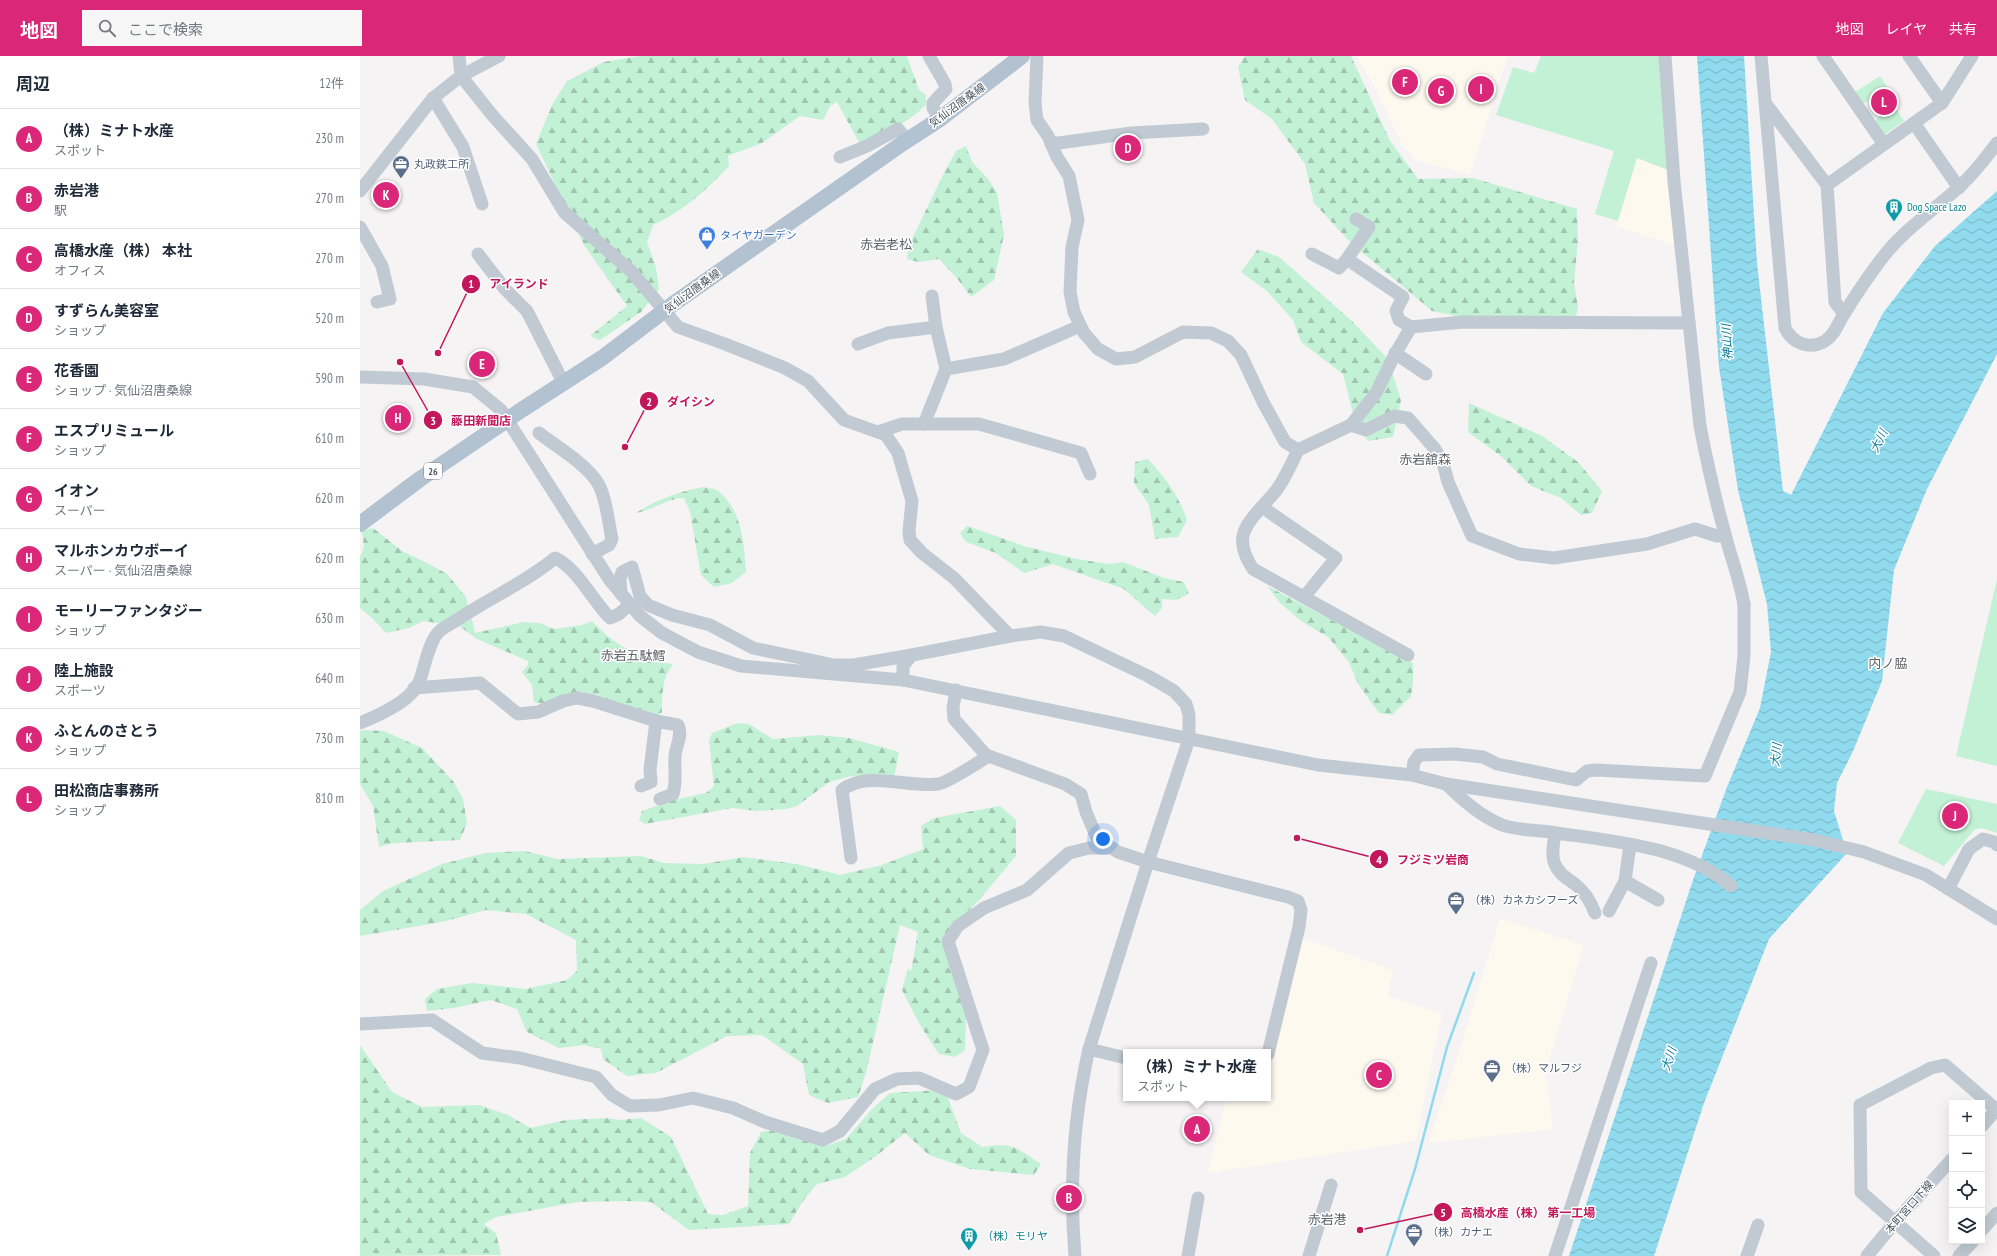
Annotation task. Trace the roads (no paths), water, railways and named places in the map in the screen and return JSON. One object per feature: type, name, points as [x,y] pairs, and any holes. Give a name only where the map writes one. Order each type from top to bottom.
[{"type":"main road","name":"気仙沼唐桑線","points":[[360,524],[420,479],[563,382],[602,358],[664,311],[940,119],[1022,56]]},
{"type":"street","points":[[459,56],[461,76],[493,116],[532,159],[564,212],[631,271],[678,328],[754,355],[808,381],[844,420],[886,435],[898,453],[908,481],[912,501],[909,531],[910,540],[922,554],[954,578],[1010,636]]},
{"type":"street","points":[[360,191],[433,98],[461,76],[499,56]]},
{"type":"street","points":[[929,56],[945,84],[944,93],[933,103],[933,108],[940,119]]},
{"type":"street","points":[[1037,56],[1035,103],[1037,120],[1069,176],[1078,220],[1072,247],[1070,292],[1074,312],[1084,333],[1098,349],[1116,359],[1135,357],[1183,332],[1211,333],[1228,341],[1242,355],[1263,402],[1285,442],[1298,450]]},
{"type":"street","points":[[1412,775],[1414,762],[1419,755],[1455,754],[1483,757],[1496,764],[1576,780],[1586,771],[1597,770],[1705,776],[1740,692],[1744,656],[1744,604],[1742,588],[1725,535],[1700,426],[1674,181],[1665,56]]},
{"type":"street","points":[[1761,56],[1785,328],[1789,336],[1797,342],[1807,345],[1817,345],[1833,334],[1844,314],[1881,260],[1912,226],[1959,188],[1997,143]]},
{"type":"street","points":[[1822,56],[1883,143]]},
{"type":"street","points":[[1909,56],[1942,103]]},
{"type":"street","points":[[1827,185],[1883,143],[1942,103],[1972,56]]},
{"type":"street","points":[[433,98],[463,147],[482,204]]},
{"type":"street","points":[[1766,104],[1827,185],[1835,302],[1844,314]]},
{"type":"street","points":[[1914,123],[1959,188]]},
{"type":"street","points":[[840,157],[867,146],[898,129],[908,140]]},
{"type":"street","points":[[1051,144],[1132,133],[1203,129]]},
{"type":"street","points":[[1312,254],[1339,268],[1369,227],[1356,219]]},
{"type":"street","points":[[360,227],[382,266],[390,299],[377,302]]},
{"type":"street","points":[[478,254],[505,289],[527,311],[563,382]]},
{"type":"street","points":[[1347,259],[1403,297],[1396,311],[1399,320],[1411,327],[1463,322],[1689,323]]},
{"type":"street","points":[[924,424],[946,369],[936,327],[932,296]]},
{"type":"street","points":[[946,369],[1004,358],[1080,326]]},
{"type":"street","points":[[858,344],[888,333],[936,327]]},
{"type":"street","points":[[1408,655],[1253,568],[1246,558],[1243,536],[1251,521],[1277,490],[1289,471],[1298,450],[1351,425],[1376,393],[1395,353],[1411,327]]},
{"type":"street","points":[[1395,353],[1426,374]]},
{"type":"street","points":[[360,377],[424,379],[473,387],[501,410],[592,554],[621,594],[640,616],[662,633],[692,649],[741,666],[903,680],[1318,765],[1412,775],[1446,784],[1814,840],[1864,852],[1926,875],[1997,919]]},
{"type":"street","points":[[1351,425],[1366,430],[1394,416],[1408,418],[1435,449],[1443,463],[1448,482],[1472,536],[1519,554],[1554,558],[1583,554],[1646,544],[1695,529],[1717,536],[1725,535]]},
{"type":"street","points":[[878,432],[902,424],[979,424],[1080,453],[1090,474]]},
{"type":"street","points":[[539,433],[591,473],[599,485],[604,498],[612,539],[610,545],[592,554]]},
{"type":"street","points":[[1262,507],[1336,558],[1304,597]]},
{"type":"street","points":[[360,723],[382,715],[407,698],[421,679],[425,661],[437,634],[473,608],[536,573],[555,558],[562,561],[571,570],[610,618],[619,614],[630,605]]},
{"type":"street","points":[[621,594],[620,579],[622,572],[627,568],[632,567],[640,596],[648,605],[666,613],[710,625],[753,648],[834,665],[854,665],[1010,636],[1041,632],[1064,636],[1148,676],[1174,691],[1186,704],[1190,715],[1189,739],[1148,862],[1089,1050],[1079,1098],[1073,1152],[1071,1199],[1075,1256]]},
{"type":"street","points":[[903,680],[903,666],[912,654]]},
{"type":"street","points":[[414,688],[480,683],[518,714],[538,712],[563,701],[577,698],[593,701],[656,721],[678,724],[681,730],[675,755],[675,787],[673,794],[660,799]]},
{"type":"street","points":[[956,690],[953,708],[954,718],[986,755],[1065,784],[1081,794],[1086,812],[1097,838],[1111,848],[1118,852],[1148,862],[1288,897],[1298,901],[1301,910],[1299,927],[1269,1049]]},
{"type":"street","points":[[641,786],[651,782],[650,770],[656,721]]},
{"type":"street","points":[[851,858],[842,790],[851,784],[878,780],[911,785],[940,784],[989,756]]},
{"type":"street","points":[[1446,784],[1470,807],[1503,825],[1630,845],[1663,852],[1703,867],[1719,876],[1731,886]]},
{"type":"street","points":[[1555,833],[1552,853],[1554,862],[1563,876],[1576,885],[1587,897],[1595,913]]},
{"type":"street","points":[[1948,889],[1973,844],[1983,839],[1994,842],[1997,845]]},
{"type":"street","points":[[1609,910],[1625,881],[1630,845]]},
{"type":"street","points":[[360,1024],[432,1020],[460,1037],[482,1053],[520,1058],[596,1077],[612,1095],[630,1106],[659,1105],[693,1098],[733,1108],[765,1122],[822,1140],[840,1131],[875,1089],[897,1079],[919,1078],[956,1094],[969,1087],[983,1050],[948,941],[958,926],[984,908],[1026,890],[1069,853],[1089,848],[1111,848]]},
{"type":"street","points":[[1625,881],[1658,900]]},
{"type":"street","points":[[1555,1256],[1651,963]]},
{"type":"street","points":[[1089,1050],[1123,1057]]},
{"type":"street","points":[[1934,1256],[1861,1192],[1860,1105],[1931,1068],[1946,1065],[1997,1110],[1985,1123]]},
{"type":"street","name":"本町宮口下線","points":[[1867,1256],[1895,1222],[1949,1162]]},
{"type":"street","points":[[1309,1256],[1331,1185]]},
{"type":"street","points":[[1188,1256],[1198,1198]]},
{"type":"street","points":[[1985,1227],[1997,1213]]},
{"type":"street","points":[[1747,1256],[1758,1225]]},
{"type":"street","points":[[1959,1256],[1969,1244]]},
{"type":"water","points":[[1697,56],[1744,56],[1757,263],[1783,491],[1791,495],[1883,313],[1935,246],[1997,191],[1997,354],[1927,489],[1894,570],[1882,681],[1853,751],[1837,783],[1834,811],[1847,853],[1769,939],[1704,1103],[1654,1256],[1569,1256],[1693,880],[1727,787],[1760,708],[1771,652],[1767,604],[1738,490],[1719,367]]},
{"type":"waterway","points":[[1387,1256],[1415,1169],[1447,1047],[1474,973]]},
{"type":"place","name":"エスプリミュール","points":[[1405,82]]},
{"type":"place","name":"モーリーファンタジー","points":[[1481,89]]},
{"type":"place","name":"イオン","points":[[1441,91]]},
{"type":"place","name":"田松商店事務所","points":[[1884,102]]},
{"type":"place","name":"すずらん美容室","points":[[1128,148]]},
{"type":"place","name":"丸政鉄工所","points":[[401,179]]},
{"type":"place","name":"ふとんのさとう","points":[[386,195]]},
{"type":"place","name":"Dog Space Lazo","points":[[1894,222]]},
{"type":"place","name":"タイヤガーデン","points":[[707,250]]},
{"type":"place","name":"アイランド","points":[[438,353]]},
{"type":"place","name":"藤田新聞店","points":[[400,362]]},
{"type":"place","name":"花香園","points":[[482,364]]},
{"type":"place","name":"マルホンカウボーイ","points":[[398,418]]},
{"type":"place","name":"ダイシン","points":[[625,447]]},
{"type":"place","name":"陸上施設","points":[[1955,816]]},
{"type":"place","name":"フジミツ岩商","points":[[1297,838]]},
{"type":"place","name":"（株）カネカシフーズ","points":[[1456,915]]},
{"type":"place","name":"高橋水産（株） 本社","points":[[1379,1075]]},
{"type":"place","name":"（株）マルフジ","points":[[1492,1083]]},
{"type":"place","name":"（株）ミナト水産","points":[[1197,1129]]},
{"type":"place","name":"赤岩港","points":[[1069,1198]]},
{"type":"place","name":"高橋水産（株） 第一工場","points":[[1360,1230]]},
{"type":"place","name":"（株）カナエ","points":[[1414,1247]]},
{"type":"place","name":"（株）モリヤ","points":[[969,1251]]},
{"type":"district","name":"赤岩老松","points":[[886,244]]},
{"type":"district","name":"赤岩舘森","points":[[1425,459]]},
{"type":"district","name":"赤岩五駄鱈","points":[[633,655]]},
{"type":"district","name":"内ノ脇","points":[[1888,663]]},
{"type":"district","name":"赤岩港","points":[[1327,1219]]},
{"type":"water label","name":"神山川","points":[[1727,342]]},
{"type":"water label","name":"大川","points":[[1879,441]]},
{"type":"water label","name":"大川","points":[[1776,755]]},
{"type":"water label","name":"大川","points":[[1669,1059]]}]
